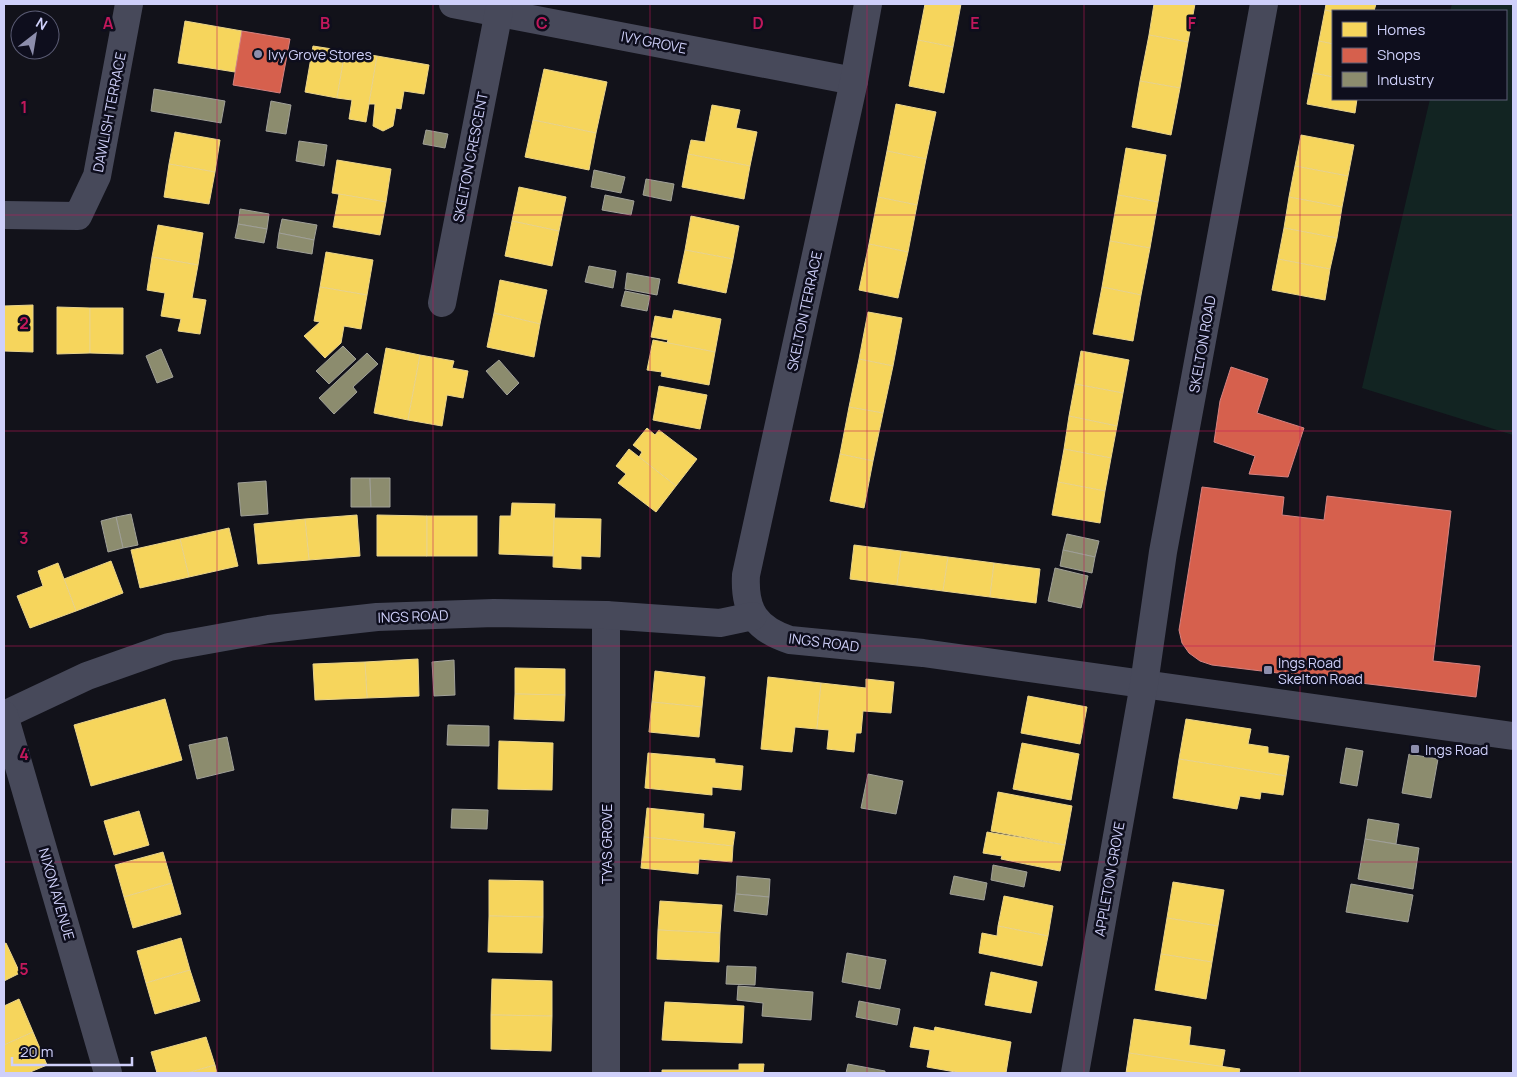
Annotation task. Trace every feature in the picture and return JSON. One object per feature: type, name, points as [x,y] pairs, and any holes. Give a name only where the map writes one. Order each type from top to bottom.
[{"type":"street","name":"DAWLISH TERRACE","points":[[4,215],[78,216],[97,176],[129,4]]},
{"type":"street","name":"IVY GROVE","points":[[453,4],[498,11],[854,81]]},
{"type":"street","name":"SKELTON TERRACE","points":[[753,616],[745,592],[746,575],[854,81],[868,4]]},
{"type":"street","name":"SKELTON ROAD","points":[[1144,684],[1163,552],[1264,4]]},
{"type":"street","name":"SKELTON CRESCENT","points":[[442,303],[498,11]]},
{"type":"street","name":"INGS ROAD","points":[[4,715],[87,676],[169,647],[269,629],[377,617],[494,612],[606,615],[720,623],[753,616],[774,634],[790,640],[922,653],[1513,736]]},
{"type":"street","name":"TYAS GROVE","points":[[606,615],[606,1073]]},
{"type":"street","name":"APPLETON GROVE","points":[[1075,1073],[1144,684]]},
{"type":"street","name":"NIXON AVENUE","points":[[4,715],[108,1073]]},
{"type":"green space","points":[[1452,4],[1513,4],[1513,435],[1362,388],[1430,100],[1507,100],[1507,10],[1450,10]]},
{"type":"building: Homes","points":[[925,4],[961,4],[953,47],[918,40]]},
{"type":"building: Homes","points":[[1154,4],[1195,4],[1188,42],[1149,35]]},
{"type":"building: Homes","points":[[1326,4],[1376,4],[1374,10],[1332,10],[1332,12],[1325,10]]},
{"type":"building: Homes","points":[[1325,10],[1332,12],[1332,44],[1319,41]]},
{"type":"building: Homes","points":[[185,21],[242,31],[235,72],[178,63]]},
{"type":"building: Homes","points":[[1149,35],[1188,42],[1180,88],[1140,81]]},
{"type":"building: Homes","points":[[918,40],[953,47],[944,93],[909,86]]},
{"type":"building: Homes","points":[[1319,41],[1332,44],[1332,77],[1313,73]]},
{"type":"building: Homes","points":[[313,46],[345,51],[337,98],[305,92]]},
{"type":"building: Homes","points":[[345,51],[377,56],[366,122],[349,119],[352,100],[337,98]]},
{"type":"building: Homes","points":[[377,56],[429,65],[424,94],[404,91],[401,109],[396,108],[393,126],[383,131],[373,126],[375,104],[369,104]]},
{"type":"building: Homes","points":[[544,69],[607,82],[596,133],[533,120]]},
{"type":"building: Homes","points":[[1313,73],[1332,77],[1332,100],[1357,100],[1355,113],[1307,104]]},
{"type":"building: Homes","points":[[1140,81],[1180,88],[1171,135],[1132,127]]},
{"type":"building: Homes","points":[[896,104],[936,112],[926,159],[887,151]]},
{"type":"building: Homes","points":[[712,105],[740,110],[736,128],[757,132],[750,166],[688,154],[691,140],[705,142]]},
{"type":"building: Homes","points":[[533,120],[596,133],[589,170],[525,157]]},
{"type":"building: Homes","points":[[175,132],[220,140],[215,172],[169,164]]},
{"type":"building: Homes","points":[[1301,135],[1354,145],[1348,176],[1295,166]]},
{"type":"building: Homes","points":[[1126,148],[1166,155],[1158,202],[1118,195]]},
{"type":"building: Homes","points":[[887,151],[926,159],[917,205],[878,197]]},
{"type":"building: Homes","points":[[688,154],[750,166],[744,199],[682,187]]},
{"type":"building: Homes","points":[[337,160],[391,169],[386,202],[332,193]]},
{"type":"building: Homes","points":[[169,164],[215,172],[209,204],[164,197]]},
{"type":"building: Homes","points":[[1295,166],[1348,176],[1342,207],[1289,197]]},
{"type":"building: Homes","points":[[519,187],[566,197],[559,231],[512,221]]},
{"type":"building: Homes","points":[[339,194],[386,202],[380,235],[333,227]]},
{"type":"building: Homes","points":[[1118,195],[1158,202],[1150,248],[1110,241]]},
{"type":"building: Homes","points":[[878,197],[917,205],[908,252],[869,244]]},
{"type":"building: Homes","points":[[1289,197],[1342,207],[1337,238],[1284,228]]},
{"type":"building: Homes","points":[[691,216],[739,226],[733,259],[685,250]]},
{"type":"building: Homes","points":[[512,221],[559,231],[552,266],[505,256]]},
{"type":"building: Homes","points":[[158,225],[203,233],[198,265],[152,257]]},
{"type":"building: Homes","points":[[1284,228],[1337,238],[1330,269],[1278,259]]},
{"type":"building: Homes","points":[[1110,241],[1150,248],[1141,295],[1102,287]]},
{"type":"building: Homes","points":[[869,244],[908,252],[898,298],[859,290]]},
{"type":"building: Homes","points":[[685,250],[733,259],[726,293],[678,283]]},
{"type":"building: Homes","points":[[326,252],[373,260],[367,295],[320,287]]},
{"type":"building: Homes","points":[[152,257],[198,265],[192,298],[206,300],[200,334],[178,331],[181,319],[161,316],[165,293],[147,290]]},
{"type":"building: Homes","points":[[1278,259],[1330,269],[1325,300],[1272,290]]},
{"type":"building: Homes","points":[[500,280],[547,290],[540,324],[494,313]]},
{"type":"building: Homes","points":[[320,287],[367,295],[361,329],[344,326],[341,343],[325,358],[304,336],[320,322],[314,321]]},
{"type":"building: Homes","points":[[1102,287],[1141,295],[1133,341],[1093,334]]},
{"type":"building: Homes","points":[[33,305],[33,352],[4,351],[4,306]]},
{"type":"building: Homes","points":[[57,307],[90,308],[90,353],[57,354]]},
{"type":"building: Homes","points":[[90,308],[123,308],[123,354],[90,353]]},
{"type":"building: Homes","points":[[674,310],[721,319],[715,352],[667,343],[668,340],[651,337],[655,316],[672,319]]},
{"type":"building: Homes","points":[[868,312],[902,318],[893,366],[859,359]]},
{"type":"building: Homes","points":[[494,313],[540,324],[534,357],[487,347]]},
{"type":"building: Homes","points":[[653,340],[715,352],[709,385],[661,376],[662,372],[647,370]]},
{"type":"building: Homes","points":[[386,348],[420,355],[408,420],[374,413]]},
{"type":"building: Homes","points":[[1081,351],[1129,360],[1123,393],[1075,384]]},
{"type":"building: Homes","points":[[420,355],[454,361],[452,368],[468,371],[463,398],[447,395],[442,426],[408,420]]},
{"type":"building: Homes","points":[[859,359],[893,366],[883,413],[849,407]]},
{"type":"building: Homes","points":[[1075,384],[1123,393],[1117,426],[1069,416]]},
{"type":"building: Homes","points":[[659,386],[707,395],[700,429],[653,420]]},
{"type":"building: Homes","points":[[849,407],[883,413],[873,461],[840,454]]},
{"type":"building: Homes","points":[[1069,416],[1117,426],[1111,458],[1064,449]]},
{"type":"building: Homes","points":[[647,428],[655,435],[659,430],[697,459],[676,486],[639,457],[642,452],[633,445]]},
{"type":"building: Homes","points":[[629,449],[676,486],[656,512],[618,483],[626,474],[616,466]]},
{"type":"building: Homes","points":[[1064,449],[1111,458],[1105,491],[1058,482]]},
{"type":"building: Homes","points":[[840,454],[873,461],[864,508],[830,501]]},
{"type":"building: Homes","points":[[1058,482],[1105,491],[1100,523],[1052,515]]},
{"type":"building: Homes","points":[[512,503],[555,504],[553,556],[499,554],[500,516],[511,516]]},
{"type":"building: Homes","points":[[357,515],[360,556],[309,560],[305,519]]},
{"type":"building: Homes","points":[[377,515],[427,516],[427,556],[377,556]]},
{"type":"building: Homes","points":[[427,516],[477,516],[477,556],[427,556]]},
{"type":"building: Homes","points":[[554,518],[601,519],[600,557],[581,556],[581,569],[553,567]]},
{"type":"building: Homes","points":[[305,519],[309,560],[258,564],[254,524]]},
{"type":"building: Homes","points":[[229,528],[238,566],[189,577],[180,539]]},
{"type":"building: Homes","points":[[180,539],[189,577],[140,588],[131,550]]},
{"type":"building: Homes","points":[[854,545],[901,551],[897,585],[850,579]]},
{"type":"building: Homes","points":[[901,551],[948,557],[943,591],[897,585]]},
{"type":"building: Homes","points":[[948,557],[994,563],[990,597],[943,591]]},
{"type":"building: Homes","points":[[111,561],[123,593],[76,611],[64,579]]},
{"type":"building: Homes","points":[[58,563],[76,611],[30,628],[17,596],[43,586],[38,571]]},
{"type":"building: Homes","points":[[994,563],[1040,569],[1036,603],[990,597]]},
{"type":"building: Homes","points":[[418,659],[419,696],[367,698],[365,662]]},
{"type":"building: Homes","points":[[365,662],[367,698],[315,700],[313,664]]},
{"type":"building: Homes","points":[[515,668],[565,669],[565,695],[515,694]]},
{"type":"building: Homes","points":[[655,671],[705,677],[702,707],[652,702]]},
{"type":"building: Homes","points":[[768,677],[821,683],[817,729],[795,727],[792,752],[761,749]]},
{"type":"building: Homes","points":[[866,679],[894,682],[891,713],[863,711],[861,733],[856,733],[854,752],[827,749],[829,730],[817,729],[821,683],[866,688]]},
{"type":"building: Homes","points":[[515,694],[565,695],[564,721],[514,719]]},
{"type":"building: Homes","points":[[1028,696],[1087,707],[1080,744],[1021,733]]},
{"type":"building: Homes","points":[[165,699],[182,760],[91,786],[74,725]]},
{"type":"building: Homes","points":[[652,702],[702,707],[699,737],[649,732]]},
{"type":"building: Homes","points":[[1186,719],[1251,729],[1248,744],[1268,747],[1268,753],[1289,756],[1286,776],[1179,759]]},
{"type":"building: Homes","points":[[499,741],[553,743],[552,790],[498,789]]},
{"type":"building: Homes","points":[[1022,743],[1079,754],[1071,800],[1013,789]]},
{"type":"building: Homes","points":[[648,753],[715,759],[715,763],[743,766],[741,790],[712,787],[712,795],[645,788]]},
{"type":"building: Homes","points":[[1179,759],[1286,776],[1283,795],[1261,792],[1260,799],[1240,796],[1237,809],[1173,798]]},
{"type":"building: Homes","points":[[998,792],[1072,806],[1065,845],[991,831]]},
{"type":"building: Homes","points":[[647,808],[704,814],[703,828],[735,832],[733,846],[644,837]]},
{"type":"building: Homes","points":[[139,811],[149,845],[114,855],[104,821]]},
{"type":"building: Homes","points":[[987,832],[1065,845],[1060,871],[1001,859],[1002,856],[983,853]]},
{"type":"building: Homes","points":[[644,837],[733,846],[732,862],[699,859],[698,874],[641,868]]},
{"type":"building: Homes","points":[[163,852],[172,883],[124,897],[115,865]]},
{"type":"building: Homes","points":[[489,880],[543,881],[543,917],[489,916]]},
{"type":"building: Homes","points":[[1173,882],[1224,890],[1218,926],[1167,918]]},
{"type":"building: Homes","points":[[172,883],[181,914],[133,928],[124,897]]},
{"type":"building: Homes","points":[[1004,896],[1053,906],[1048,936],[998,926]]},
{"type":"building: Homes","points":[[660,901],[722,905],[720,933],[658,930]]},
{"type":"building: Homes","points":[[489,916],[543,917],[542,953],[488,952]]},
{"type":"building: Homes","points":[[1167,918],[1218,926],[1212,962],[1161,954]]},
{"type":"building: Homes","points":[[998,926],[1048,936],[1042,966],[979,953],[982,933],[997,936]]},
{"type":"building: Homes","points":[[658,930],[720,933],[719,962],[657,959]]},
{"type":"building: Homes","points":[[181,938],[190,970],[146,983],[137,951]]},
{"type":"building: Homes","points":[[6,943],[20,973],[4,981],[4,944]]},
{"type":"building: Homes","points":[[1161,954],[1212,962],[1206,999],[1155,990]]},
{"type":"building: Homes","points":[[190,970],[200,1001],[155,1014],[146,983]]},
{"type":"building: Homes","points":[[991,972],[1037,982],[1031,1013],[985,1005]]},
{"type":"building: Homes","points":[[492,979],[552,981],[552,1016],[491,1015]]},
{"type":"building: Homes","points":[[19,999],[33,1032],[4,1045],[4,1006]]},
{"type":"building: Homes","points":[[665,1002],[744,1006],[742,1043],[662,1040]]},
{"type":"building: Homes","points":[[491,1015],[552,1016],[551,1051],[491,1049]]},
{"type":"building: Homes","points":[[1134,1019],[1191,1027],[1189,1045],[1225,1050],[1222,1067],[1129,1053]]},
{"type":"building: Homes","points":[[914,1027],[934,1031],[935,1027],[1011,1042],[1006,1073],[961,1073],[927,1067],[930,1050],[910,1047]]},
{"type":"building: Homes","points":[[33,1032],[47,1065],[28,1073],[4,1073],[4,1045]]},
{"type":"building: Homes","points":[[206,1037],[215,1065],[187,1073],[157,1073],[151,1052]]},
{"type":"building: Homes","points":[[1129,1053],[1240,1069],[1239,1073],[1126,1073]]},
{"type":"building: Homes","points":[[739,1064],[764,1064],[763,1073],[662,1073],[662,1070],[739,1070]]},
{"type":"building: Homes","points":[[215,1065],[217,1073],[187,1073]]},
{"type":"building: Shops","points":[[242,31],[290,39],[280,93],[233,85]]},
{"type":"building: Shops","points":[[1231,367],[1268,379],[1257,413],[1304,428],[1288,477],[1249,474],[1255,456],[1214,442],[1220,401]]},
{"type":"building: Shops","points":[[1202,487],[1284,497],[1282,515],[1324,520],[1327,496],[1451,511],[1433,661],[1480,666],[1476,697],[1212,665],[1200,661],[1189,653],[1182,643],[1179,630]]},
{"type":"building: Industry","points":[[154,89],[225,101],[221,123],[151,111]]},
{"type":"building: Industry","points":[[271,101],[291,105],[286,134],[266,131]]},
{"type":"building: Industry","points":[[426,130],[448,134],[445,148],[423,144]]},
{"type":"building: Industry","points":[[299,141],[327,145],[324,166],[296,161]]},
{"type":"building: Industry","points":[[594,170],[625,177],[621,193],[591,187]]},
{"type":"building: Industry","points":[[646,179],[674,184],[671,201],[643,195]]},
{"type":"building: Industry","points":[[605,195],[634,201],[631,215],[602,210]]},
{"type":"building: Industry","points":[[240,209],[269,214],[267,229],[238,224]]},
{"type":"building: Industry","points":[[282,219],[317,225],[314,240],[279,233]]},
{"type":"building: Industry","points":[[238,224],[267,229],[264,243],[235,238]]},
{"type":"building: Industry","points":[[279,233],[314,240],[312,254],[277,248]]},
{"type":"building: Industry","points":[[589,266],[616,271],[613,288],[585,282]]},
{"type":"building: Industry","points":[[627,273],[660,279],[657,295],[625,289]]},
{"type":"building: Industry","points":[[625,291],[650,296],[647,311],[621,306]]},
{"type":"building: Industry","points":[[343,346],[356,359],[329,384],[316,371]]},
{"type":"building: Industry","points":[[161,349],[173,377],[157,383],[146,356]]},
{"type":"building: Industry","points":[[367,353],[378,364],[353,387],[357,392],[334,414],[319,398]]},
{"type":"building: Industry","points":[[499,360],[519,383],[507,395],[486,371]]},
{"type":"building: Industry","points":[[351,478],[370,478],[371,507],[351,507]]},
{"type":"building: Industry","points":[[370,478],[390,478],[390,507],[371,507]]},
{"type":"building: Industry","points":[[266,481],[268,514],[241,516],[238,483]]},
{"type":"building: Industry","points":[[131,514],[138,545],[123,548],[116,517]]},
{"type":"building: Industry","points":[[116,517],[123,548],[108,552],[101,521]]},
{"type":"building: Industry","points":[[1067,534],[1099,541],[1095,557],[1063,550]]},
{"type":"building: Industry","points":[[1063,550],[1095,557],[1092,573],[1060,566]]},
{"type":"building: Industry","points":[[1055,568],[1088,576],[1081,608],[1048,601]]},
{"type":"building: Industry","points":[[454,660],[455,695],[434,696],[432,662]]},
{"type":"building: Industry","points":[[448,725],[489,726],[489,746],[447,745]]},
{"type":"building: Industry","points":[[227,737],[234,770],[197,779],[189,745]]},
{"type":"building: Industry","points":[[1346,748],[1363,751],[1357,786],[1340,783]]},
{"type":"building: Industry","points":[[1409,754],[1438,759],[1431,798],[1402,793]]},
{"type":"building: Industry","points":[[868,774],[903,781],[896,814],[861,808]]},
{"type":"building: Industry","points":[[452,809],[488,810],[487,829],[451,828]]},
{"type":"building: Industry","points":[[1368,819],[1399,824],[1396,844],[1365,839]]},
{"type":"building: Industry","points":[[1365,839],[1419,848],[1413,889],[1358,879]]},
{"type":"building: Industry","points":[[993,865],[1027,872],[1024,887],[991,880]]},
{"type":"building: Industry","points":[[737,876],[770,879],[769,897],[736,894]]},
{"type":"building: Industry","points":[[954,876],[987,883],[984,900],[950,894]]},
{"type":"building: Industry","points":[[1351,884],[1413,895],[1408,922],[1346,912]]},
{"type":"building: Industry","points":[[736,894],[769,897],[767,915],[734,911]]},
{"type":"building: Industry","points":[[847,953],[886,960],[880,989],[842,982]]},
{"type":"building: Industry","points":[[727,966],[756,967],[755,985],[726,984]]},
{"type":"building: Industry","points":[[738,986],[813,992],[811,1020],[762,1016],[763,1003],[737,1000]]},
{"type":"building: Industry","points":[[859,1001],[900,1009],[897,1025],[856,1017]]},
{"type":"building: Industry","points":[[848,1064],[885,1071],[885,1073],[846,1073]]},
{"type":"place","name":"Ivy Grove Stores","points":[[258,54]]},
{"type":"place","name":"Ings Road Skelton Road","points":[[1268,670]]},
{"type":"place","name":"Ings Road","points":[[1415,749]]}]
